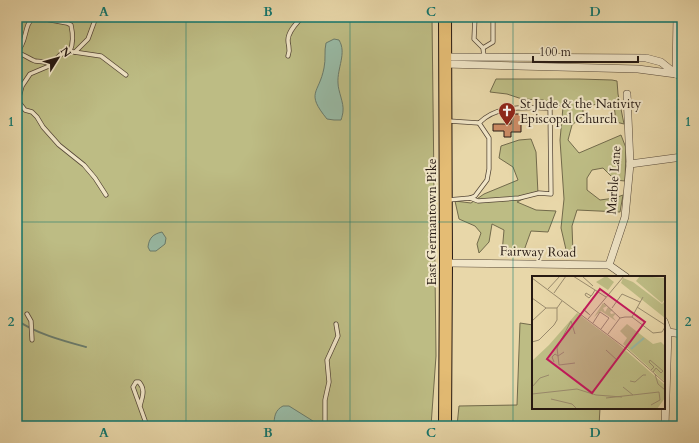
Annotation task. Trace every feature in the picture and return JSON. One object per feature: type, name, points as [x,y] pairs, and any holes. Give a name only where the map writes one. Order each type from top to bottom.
[{"type":"main road","name":"East Germantown Pike","points":[[445,17],[445,426]]},
{"type":"street","points":[[677,17],[679,75]]},
{"type":"street","points":[[445,60],[484,57],[646,58],[662,62],[679,75]]},
{"type":"street","points":[[445,60],[638,69],[679,75]]},
{"type":"street","name":"Marble Lane","points":[[609,265],[625,217],[630,164],[627,94]]},
{"type":"street","points":[[630,164],[682,157]]},
{"type":"street","name":"Fairway Road","points":[[446,263],[609,265]]},
{"type":"street","points":[[609,265],[625,276]]},
{"type":"street","points":[[665,324],[668,332],[665,426]]},
{"type":"street","points":[[668,332],[682,334]]},
{"type":"lane","points":[[51,64],[40,60],[35,61],[17,52],[25,39],[28,23],[34,17],[71,25],[74,37],[73,51]]},
{"type":"lane","points":[[99,17],[95,20],[88,39],[73,51],[60,55],[49,66],[30,74],[22,86],[18,101],[25,110],[32,112],[37,117],[43,127],[59,145],[84,165],[106,195]]},
{"type":"lane","points":[[288,56],[290,48],[288,40],[289,33],[302,17]]},
{"type":"lane","points":[[475,17],[474,39],[484,48],[484,57]]},
{"type":"lane","points":[[484,48],[493,42],[493,17]]},
{"type":"lane","points":[[73,51],[101,56],[126,75]]},
{"type":"lane","points":[[445,121],[479,123],[485,117],[511,107],[550,108],[551,194],[539,193],[519,198],[478,201],[470,198]]},
{"type":"lane","points":[[446,200],[470,198],[475,196],[487,180],[489,169],[489,138],[479,123]]},
{"type":"lane","points":[[27,314],[31,321],[32,340]]},
{"type":"lane","points":[[325,426],[325,400],[329,382],[327,360],[338,336],[336,324]]},
{"type":"lane","points":[[140,406],[144,393],[140,382],[136,382],[133,387],[146,426]]},
{"type":"shaded area","points":[[17,17],[432,17],[436,356],[431,426],[17,426]]},
{"type":"shaded area","points":[[334,39],[339,40],[342,50],[338,77],[338,86],[343,108],[341,120],[327,119],[320,110],[315,98],[315,93],[324,68],[326,43]]},
{"type":"shaded area","points":[[496,79],[579,79],[617,81],[624,124],[616,122],[614,105],[602,103],[583,107],[583,116],[572,125],[568,140],[579,153],[621,135],[626,148],[625,181],[615,180],[603,168],[592,170],[587,178],[587,190],[600,200],[615,198],[623,195],[620,212],[577,210],[572,226],[573,253],[567,254],[561,228],[564,199],[560,140],[563,107],[543,100],[522,99],[507,94],[490,92]]},
{"type":"shaded area","points":[[531,139],[536,152],[538,194],[517,202],[536,210],[556,211],[548,232],[531,231],[522,256],[502,253],[504,230],[492,224],[489,242],[479,253],[477,244],[481,233],[475,226],[459,219],[455,201],[471,203],[484,194],[518,180],[513,167],[499,158],[501,146],[519,140]]},
{"type":"shaded area","points":[[162,232],[166,238],[165,244],[156,251],[150,251],[148,247],[150,239],[154,235]]},
{"type":"shaded area","points":[[520,323],[532,325],[532,409],[600,409],[599,426],[457,426],[459,406],[517,405]]},
{"type":"shaded area","points":[[283,406],[289,406],[321,426],[274,426],[276,414]]},
{"type":"building","name":"St Jude & the Nativity Episcopal Church","points":[[511,114],[521,114],[521,132],[511,132],[511,137],[504,137],[504,131],[493,131],[493,124],[511,124]]},
{"type":"waterway","points":[[17,320],[41,333],[86,347]]},
{"type":"place","name":"St Jude & the Nativity Episcopal Church","points":[[507,126]]}]
